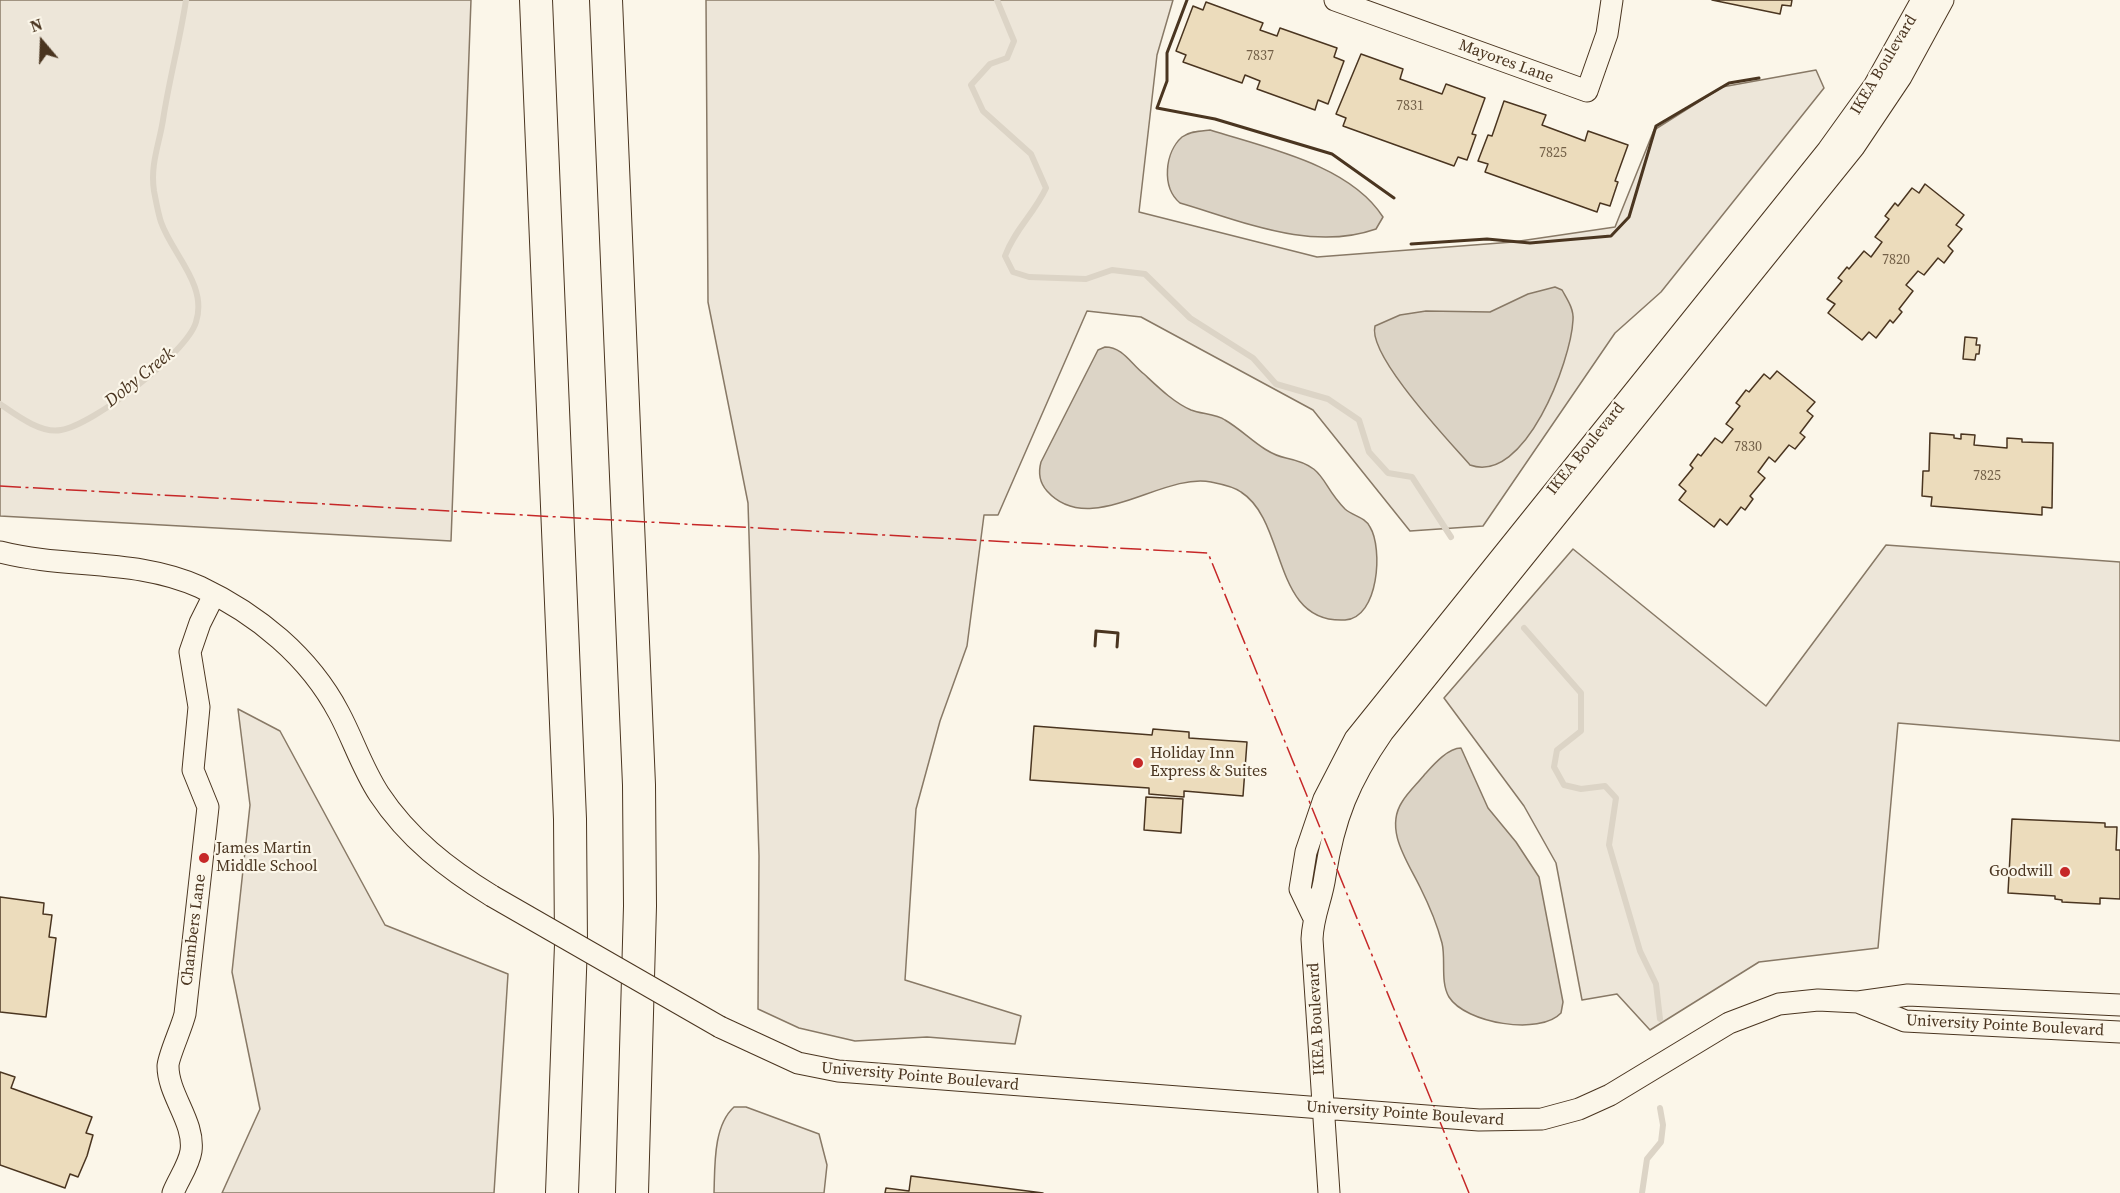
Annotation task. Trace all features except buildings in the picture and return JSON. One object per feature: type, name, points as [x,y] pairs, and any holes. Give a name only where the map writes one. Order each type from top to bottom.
[{"type":"highway","points":[[536,0],[570,819],[571,944],[562,1193]]},
{"type":"highway","points":[[606,0],[639,785],[640,917],[632,1193]]},
{"type":"street","name":"Mayores Lane","points":[[1335,0],[1587,91],[1607,34],[1612,0]]},
{"type":"street","name":"IKEA Boulevard","points":[[1329,1193],[1312,939],[1313,916],[1325,877],[1332,834],[1347,791],[1371,750],[1845,127],[1888,62],[1922,0]]},
{"type":"street","name":"IKEA Boulevard","points":[[1631,409],[1854,147],[1902,77],[1943,0]]},
{"type":"street","name":"University Pointe Boulevard","points":[[0,552],[42,561],[137,568],[180,579],[214,595],[260,623],[299,658],[332,701],[370,779],[400,822],[437,858],[492,896],[720,1027],[798,1063],[838,1071],[1479,1120],[1542,1119],[1595,1103],[1705,1037],[1756,1011],[1804,1001],[1858,1002],[1908,995],[2120,1005]]},
{"type":"street","name":"Chambers Lane","points":[[173,1193],[189,1157],[191,1144],[168,1063],[177,1044],[184,1014],[208,807],[193,770],[199,707],[190,652],[200,623],[214,595]]},
{"type":"street","name":"University Pointe Boulevard","points":[[1858,1002],[1905,1021],[2120,1032]]},
{"type":"shaded area","points":[[0,0],[471,0],[451,541],[0,516]]},
{"type":"shaded area","points":[[706,0],[1173,0],[1157,55],[1139,212],[1317,257],[1513,242],[1615,227],[1654,130],[1722,87],[1816,70],[1824,88],[1661,292],[1615,333],[1483,526],[1410,531],[1313,410],[1141,317],[1087,311],[998,515],[984,515],[967,646],[940,721],[916,809],[905,980],[1021,1016],[1015,1044],[927,1037],[855,1041],[799,1028],[758,1009],[759,856],[748,503],[708,302]]},
{"type":"shaded area","points":[[1210,130],[1281,152],[1329,171],[1368,199],[1383,217],[1376,229],[1351,235],[1302,236],[1252,225],[1180,203],[1170,188],[1168,179],[1172,151],[1176,143],[1185,135]]},
{"type":"shaded area","points":[[1555,287],[1562,290],[1568,301],[1573,320],[1564,363],[1554,389],[1526,439],[1509,457],[1490,466],[1470,465],[1396,376],[1376,339],[1375,326],[1400,315],[1426,311],[1490,312],[1528,294]]},
{"type":"shaded area","points":[[1105,347],[1122,353],[1160,389],[1184,407],[1221,418],[1269,452],[1309,466],[1322,477],[1345,509],[1368,524],[1374,537],[1377,565],[1375,581],[1365,608],[1356,616],[1345,620],[1321,617],[1304,606],[1292,589],[1267,525],[1256,506],[1234,488],[1211,482],[1192,481],[1105,507],[1084,508],[1064,504],[1047,491],[1040,477],[1041,462],[1098,350]]},
{"type":"shaded area","points":[[1886,545],[2120,562],[2120,741],[1898,723],[1878,948],[1759,962],[1650,1030],[1617,994],[1582,1000],[1556,863],[1524,806],[1444,698],[1573,549],[1766,706]]},
{"type":"shaded area","points":[[238,709],[280,731],[385,925],[508,974],[494,1193],[222,1193],[260,1109],[232,972],[250,805]]},
{"type":"shaded area","points":[[1461,748],[1488,808],[1516,842],[1539,877],[1563,1002],[1561,1013],[1551,1020],[1521,1025],[1486,1020],[1458,1006],[1446,991],[1440,936],[1427,901],[1404,857],[1396,824],[1397,813],[1410,791],[1442,757]]},
{"type":"shaded area","points":[[734,1107],[746,1107],[819,1134],[827,1165],[824,1193],[714,1193],[716,1147],[722,1125]]},
{"type":"waterway","name":"Doby Creek","points":[[0,404],[29,423],[45,429],[61,430],[76,425],[115,402],[158,368],[176,351],[196,322],[197,295],[187,270],[161,222],[153,182],[156,155],[186,0]]},
{"type":"waterway","points":[[997,0],[1014,41],[1007,58],[990,64],[971,85],[983,111],[1031,154],[1046,188],[1005,256],[1013,272],[1029,277],[1086,279],[1112,270],[1145,274],[1190,318],[1253,358],[1276,384],[1328,399],[1359,420],[1369,452],[1388,473],[1412,477],[1451,537]]},
{"type":"waterway","points":[[1524,628],[1581,693],[1581,731],[1557,750],[1554,767],[1564,785],[1581,789],[1605,786],[1616,798],[1609,845],[1640,951],[1656,984],[1660,1019]]},
{"type":"waterway","points":[[1642,1193],[1647,1159],[1661,1142],[1663,1125],[1660,1108]]},
{"type":"wall","points":[[1187,0],[1167,53],[1167,81],[1157,108],[1215,119],[1332,154],[1394,198]]},
{"type":"wall","points":[[1411,244],[1487,239],[1530,243],[1611,236],[1629,217],[1656,126],[1729,83],[1759,78]]},
{"type":"wall","points":[[1095,646],[1096,631],[1118,633],[1117,647]]},
{"type":"power","points":[[0,486],[1208,553],[1469,1193]]},
{"type":"place","name":"Holiday Inn Express & Suites","points":[[1138,763]]},
{"type":"place","name":"James Martin Middle School","points":[[204,858]]},
{"type":"place","name":"Goodwill","points":[[2065,872]]}]
